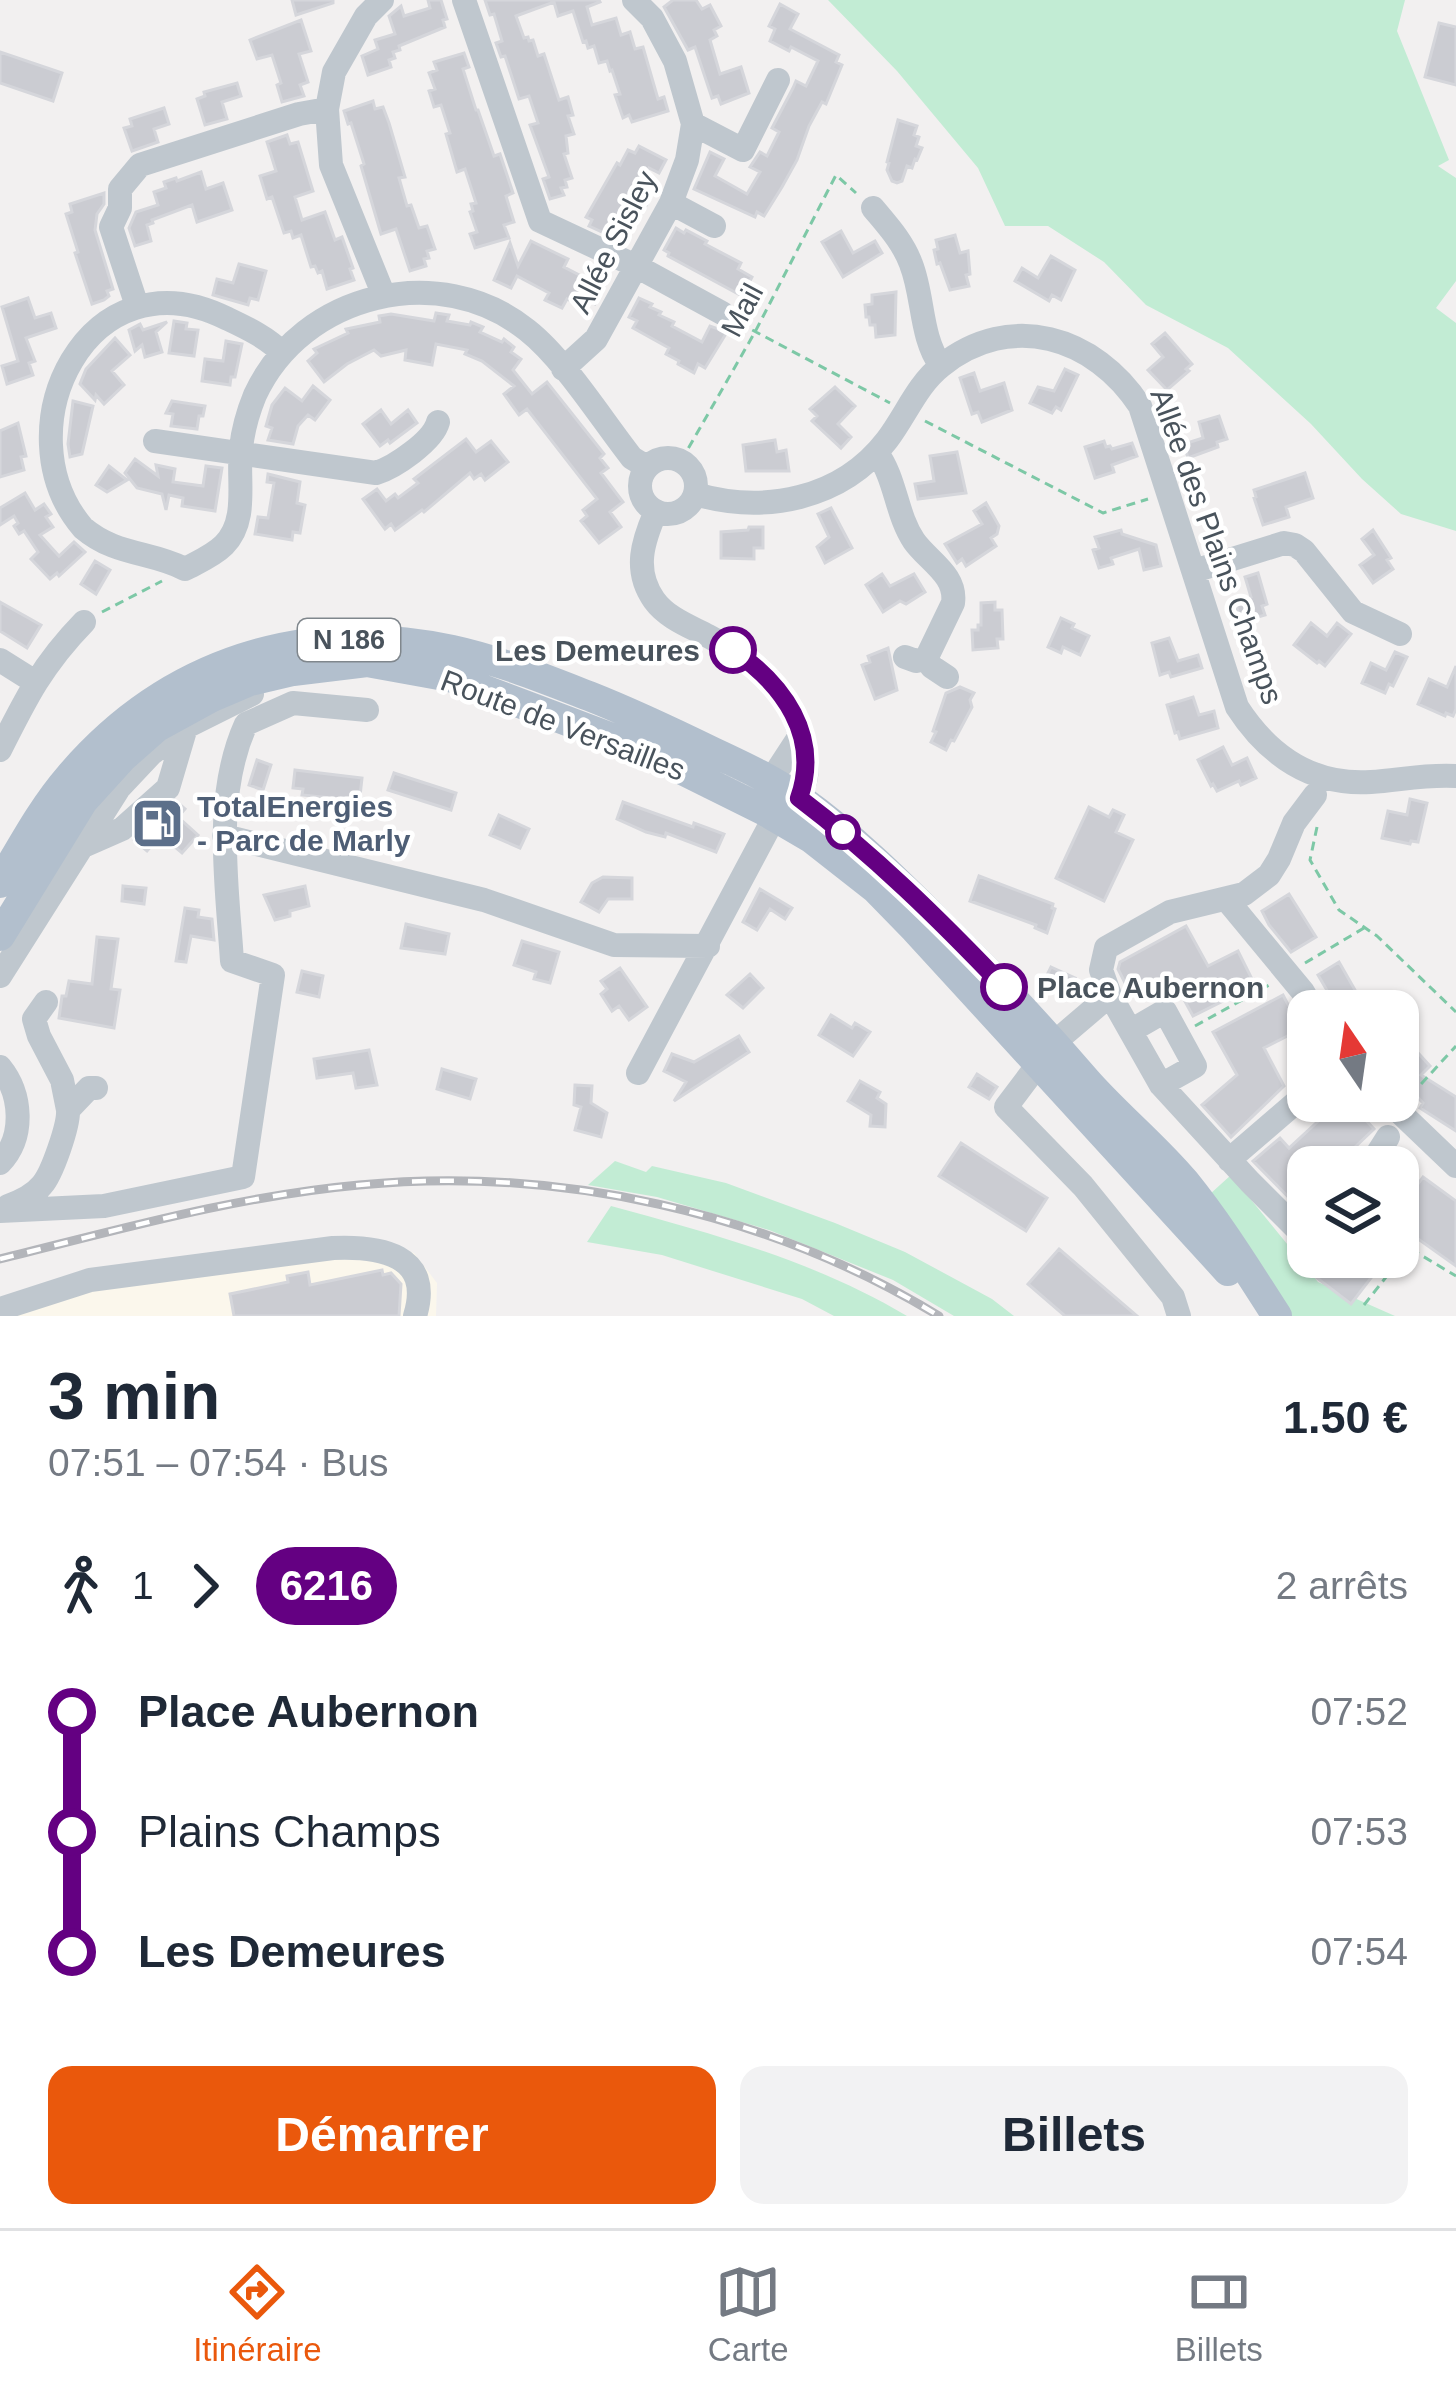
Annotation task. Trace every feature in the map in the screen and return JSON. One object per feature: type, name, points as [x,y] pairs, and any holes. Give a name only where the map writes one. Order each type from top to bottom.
[{"type":"main road","name":"Route de Versailles","points":[[0,883],[66,779],[112,731],[162,695],[222,664],[291,644],[367,639],[453,650],[558,684],[641,716],[771,780],[781,813]]},
{"type":"main road","name":"Route de Versailles","points":[[0,935],[83,801],[157,727],[250,681],[293,671],[367,662],[450,677],[635,747],[781,813],[876,889],[1047,1052],[1086,1080],[1184,1181],[1277,1316]]},
{"type":"main road","name":"Route de Versailles","points":[[1047,1052],[1064,1095],[1230,1273],[1257,1316]]},
{"type":"street","points":[[382,0],[366,16],[334,72],[327,109],[331,165],[384,296]]},
{"type":"street","points":[[464,0],[540,221],[636,266],[722,314]]},
{"type":"street","name":"Allée Sisley","points":[[563,369],[596,339],[671,203],[687,160],[693,124],[676,61],[652,19],[634,0]]},
{"type":"street","points":[[693,124],[743,151],[778,80]]},
{"type":"street","points":[[137,306],[111,227],[127,177],[140,165],[327,109]]},
{"type":"street","points":[[671,203],[715,226]]},
{"type":"street","points":[[873,208],[903,244],[916,278],[926,334],[941,366]]},
{"type":"street","points":[[282,353],[245,327],[181,303],[137,306],[78,337],[52,372],[38,414],[40,458],[57,499],[87,532],[131,554],[185,569],[205,559],[227,542],[238,519],[240,453],[249,410],[282,353],[318,322],[361,302],[410,291],[485,304],[529,331],[632,458],[647,467]]},
{"type":"street","name":"Allée des Plains Champs","points":[[695,494],[748,505],[776,503],[829,487],[877,453],[915,394],[941,366],[974,346],[1012,337],[1063,342],[1108,366],[1140,406],[1238,707],[1260,739],[1297,767],[1334,781],[1456,776]]},
{"type":"street","points":[[155,441],[376,473],[390,468],[435,433],[438,422]]},
{"type":"street","points":[[877,453],[915,542],[951,583],[953,603],[916,658],[947,677]]},
{"type":"street","points":[[667,458],[681,461],[694,475],[692,501],[672,514],[649,507],[640,492],[642,474],[667,458]]},
{"type":"street","points":[[638,1073],[781,813],[805,781],[807,759],[796,718],[765,674],[726,645],[673,618],[655,601],[640,562],[656,511]]},
{"type":"street","points":[[1194,571],[1284,543],[1295,545],[1353,611],[1400,634]]},
{"type":"street","points":[[0,750],[35,682],[84,622]]},
{"type":"street","points":[[0,660],[35,682]]},
{"type":"street","name":"Route de Versailles","points":[[0,976],[119,788],[151,754],[186,727],[293,671]]},
{"type":"street","points":[[0,1210],[104,1206],[243,1177],[273,975],[232,961],[224,836],[235,749],[246,724],[293,703],[367,710]]},
{"type":"street","points":[[79,848],[122,829],[168,788],[186,727]]},
{"type":"street","points":[[771,780],[800,734]]},
{"type":"street","points":[[1287,1219],[1161,1085],[1101,970],[1106,948],[1170,912],[1244,894],[1269,875],[1294,823],[1312,799]]},
{"type":"street","points":[[224,836],[484,900],[614,945],[708,946]]},
{"type":"street","points":[[1227,900],[1302,990]]},
{"type":"street","points":[[1110,995],[1047,1052],[1006,1106],[1083,1186],[1173,1297],[1179,1316]]},
{"type":"street","points":[[0,1210],[43,1185],[69,1122],[62,1080],[34,1018],[46,1002]]},
{"type":"street","points":[[1132,1030],[1165,1011],[1196,1066],[1161,1085]]},
{"type":"street","points":[[0,1067],[16,1100],[18,1125],[10,1152],[0,1163]]},
{"type":"street","points":[[68,1110],[88,1088],[96,1088]]},
{"type":"street","points":[[0,1099],[5,1117],[0,1141]]},
{"type":"street","points":[[1229,1160],[1287,1110]]},
{"type":"street","points":[[1411,1122],[1456,1166]]},
{"type":"street","points":[[1382,1146],[1388,1137]]},
{"type":"street","points":[[0,1310],[90,1280],[367,1246],[410,1264],[418,1296],[415,1316]]},
{"type":"path","name":"Mail","points":[[681,461],[836,175],[873,208]]},
{"type":"path","points":[[755,332],[1103,513],[1169,492]]},
{"type":"path","points":[[84,622],[185,569]]},
{"type":"path","points":[[1312,799],[1320,808],[1310,860],[1339,910],[1377,936],[1456,1012]]},
{"type":"path","points":[[1287,973],[1365,928]]},
{"type":"path","points":[[1178,1035],[1260,991]]},
{"type":"path","points":[[1419,1081],[1456,1046]]},
{"type":"path","points":[[1364,1305],[1409,1248],[1456,1276]]},
{"type":"shaded area","points":[[356,1237],[414,1253],[437,1283],[436,1316],[0,1316],[9,1300]]},
{"type":"green space","points":[[828,0],[1405,0],[1397,31],[1449,160],[1438,166],[1456,178],[1456,281],[1436,308],[1456,323],[1456,531],[1401,514],[1228,348],[1146,305],[1104,262],[1048,226],[1005,226],[978,168],[897,71]]},
{"type":"green space","points":[[615,1161],[646,1172],[652,1166],[726,1183],[835,1223],[905,1252],[1014,1316],[954,1316],[893,1280],[769,1230],[657,1197],[588,1185]]},
{"type":"green space","points":[[1231,1175],[1287,1244],[1287,1278],[1315,1278],[1395,1316],[1291,1316],[1199,1204]]},
{"type":"green space","points":[[611,1206],[800,1264],[907,1316],[834,1316],[802,1299],[662,1255],[587,1242]]},
{"type":"building","points":[[292,0],[333,0],[333,3],[296,15]]},
{"type":"building","points":[[428,0],[441,0],[445,27],[399,46],[393,52],[395,58],[389,60],[391,67],[368,75],[362,56],[378,49],[375,40],[395,34],[389,16],[401,6],[404,16],[430,8]]},
{"type":"building","points":[[485,0],[599,0],[587,7],[592,25],[616,18],[621,35],[630,32],[635,49],[643,47],[658,99],[664,97],[668,111],[632,122],[629,115],[623,118],[612,70],[607,61],[599,63],[594,46],[588,48],[583,42],[573,11],[558,16],[554,2],[516,16],[524,38],[533,40],[538,56],[544,54],[559,100],[568,97],[573,115],[568,116],[574,134],[566,136],[568,153],[564,154],[572,178],[561,188],[564,195],[550,199],[543,179],[549,177],[530,125],[538,123],[529,96],[519,99],[496,43],[502,41],[494,14],[490,15]]},
{"type":"building","points":[[673,0],[696,0],[702,9],[710,5],[721,26],[710,40],[720,74],[741,67],[749,93],[721,104],[718,96],[712,98],[695,47],[688,50],[664,7]]},
{"type":"building","points":[[780,4],[798,14],[790,29],[839,55],[836,62],[842,65],[782,187],[764,216],[757,212],[755,217],[694,189],[710,152],[724,159],[715,176],[747,194],[760,172],[750,167],[760,152],[767,156],[779,132],[772,128],[796,81],[806,86],[818,61],[770,41],[775,29],[769,26]]},
{"type":"building","points":[[301,20],[311,51],[299,54],[308,82],[300,85],[304,96],[282,102],[272,55],[257,59],[250,40]]},
{"type":"building","points":[[1439,23],[1456,27],[1456,85],[1425,77]]},
{"type":"building","points":[[0,52],[62,73],[53,101],[0,83]]},
{"type":"building","points":[[464,53],[469,67],[463,69],[476,110],[494,156],[500,154],[513,193],[506,196],[514,222],[504,225],[509,238],[475,248],[470,234],[477,232],[470,212],[471,204],[476,203],[465,169],[457,172],[441,105],[434,107],[429,91],[435,89],[429,73],[437,70],[434,62]]},
{"type":"building","points":[[237,83],[241,96],[222,102],[227,119],[205,125],[197,99],[204,92]]},
{"type":"building","points":[[373,101],[375,109],[383,107],[389,123],[405,177],[399,178],[407,206],[411,205],[419,228],[427,226],[435,249],[427,251],[426,266],[410,271],[396,229],[381,234],[364,164],[344,111]]},
{"type":"building","points":[[164,108],[169,124],[154,129],[158,142],[132,151],[124,128],[132,126],[130,119]]},
{"type":"building","points":[[898,120],[917,126],[916,146],[922,148],[897,183],[892,181],[887,162]]},
{"type":"building","points":[[287,135],[290,144],[298,142],[313,191],[295,197],[302,220],[325,212],[335,240],[342,237],[354,280],[327,289],[322,271],[311,267],[301,235],[293,238],[291,231],[284,233],[272,197],[267,199],[260,176],[276,171],[267,142]]},
{"type":"building","points":[[639,146],[666,160],[659,173],[649,168],[637,192],[650,199],[624,242],[589,226],[592,220],[586,217],[617,163]]},
{"type":"building","points":[[201,172],[206,189],[223,183],[232,210],[197,222],[192,205],[152,220],[147,225],[151,241],[135,246],[129,228],[136,212],[158,205],[154,192],[166,188],[164,182]]},
{"type":"building","points":[[104,193],[95,230],[113,289],[104,300],[92,304],[66,214],[72,212],[70,204]]},
{"type":"building","points":[[676,228],[741,263],[738,269],[752,277],[742,296],[668,256],[664,250]]},
{"type":"building","points":[[841,231],[853,253],[875,241],[882,253],[843,277],[822,242]]},
{"type":"building","points":[[955,235],[960,253],[968,251],[969,286],[950,290],[934,250],[938,249],[936,240]]},
{"type":"building","points":[[531,241],[568,259],[564,267],[591,281],[596,270],[609,277],[595,304],[589,301],[585,308],[567,299],[562,308],[545,300],[549,293],[517,276],[511,288],[494,280],[510,243],[518,266]]},
{"type":"building","points":[[1051,256],[1075,270],[1061,300],[1052,295],[1049,301],[1015,281],[1022,268],[1038,278]]},
{"type":"building","points":[[239,264],[266,271],[258,300],[250,298],[248,305],[213,295],[217,279],[233,283]]},
{"type":"building","points":[[896,292],[895,335],[876,337],[865,305],[872,304],[872,295]]},
{"type":"building","points":[[28,298],[35,318],[51,313],[56,328],[26,338],[35,361],[29,363],[33,375],[7,384],[2,366],[18,361],[2,307]]},
{"type":"building","points":[[639,298],[674,322],[672,326],[702,342],[710,326],[727,332],[705,368],[698,364],[694,373],[666,354],[669,348],[633,328],[637,321],[629,317]]},
{"type":"building","points":[[436,313],[449,315],[447,321],[483,327],[480,332],[514,347],[511,352],[521,359],[513,370],[532,394],[547,382],[604,454],[600,458],[608,468],[601,473],[623,502],[610,512],[621,527],[599,543],[581,521],[587,516],[583,510],[597,499],[527,409],[519,415],[504,394],[514,386],[465,354],[467,350],[436,344],[432,365],[405,360],[406,350],[381,356],[374,350],[324,382],[308,361],[317,353],[314,349],[348,333],[346,329],[380,322],[379,316],[434,321]]},
{"type":"building","points":[[174,321],[198,330],[194,356],[169,353]]},
{"type":"building","points":[[167,322],[156,332],[162,352],[145,357],[142,345],[135,351],[129,330],[140,324],[143,330]]},
{"type":"building","points":[[1165,333],[1192,364],[1167,390],[1148,370],[1163,357],[1152,344]]},
{"type":"building","points":[[115,338],[130,355],[112,371],[124,385],[104,404],[80,384],[86,369]]},
{"type":"building","points":[[226,341],[242,344],[235,377],[230,385],[202,381],[205,359],[223,361]]},
{"type":"building","points":[[1065,369],[1078,375],[1061,410],[1056,407],[1052,413],[1030,403],[1038,387],[1054,391]]},
{"type":"building","points":[[974,373],[980,391],[1004,383],[1012,410],[982,422],[978,412],[972,414],[960,378]]},
{"type":"building","points":[[313,386],[330,400],[315,420],[308,415],[298,426],[293,444],[268,440],[272,405],[285,388],[302,401]]},
{"type":"building","points":[[835,387],[855,406],[838,424],[851,437],[841,448],[812,421],[817,416],[810,409]]},
{"type":"building","points":[[73,401],[93,406],[82,454],[70,457],[68,444]]},
{"type":"building","points":[[172,401],[205,406],[197,429],[171,426],[173,414],[166,413]]},
{"type":"building","points":[[381,410],[391,424],[408,410],[417,423],[380,446],[363,424]]},
{"type":"building","points":[[1219,416],[1227,439],[1188,458],[1184,444],[1203,438],[1199,422]]},
{"type":"building","points":[[18,423],[26,456],[21,457],[24,470],[0,477],[0,431]]},
{"type":"building","points":[[466,439],[476,452],[491,441],[508,462],[485,480],[481,474],[474,479],[470,473],[424,512],[395,530],[391,524],[385,529],[363,499],[377,489],[386,501],[395,494],[398,498],[418,483],[414,479]]},
{"type":"building","points":[[775,440],[777,452],[786,450],[789,471],[746,471],[743,445]]},
{"type":"building","points":[[1104,441],[1112,449],[1132,443],[1137,456],[1112,465],[1114,472],[1095,478],[1085,447]]},
{"type":"building","points":[[957,452],[966,493],[918,499],[915,484],[934,481],[930,456]]},
{"type":"building","points":[[135,459],[158,476],[156,465],[175,469],[173,482],[203,486],[206,466],[222,468],[215,511],[182,506],[183,498],[169,495],[166,510],[162,494],[137,488],[125,473]]},
{"type":"building","points":[[109,466],[127,480],[107,492],[96,485]]},
{"type":"building","points":[[1305,473],[1313,498],[1286,507],[1289,517],[1263,525],[1254,490]]},
{"type":"building","points":[[268,474],[300,482],[297,503],[305,505],[300,533],[293,532],[292,540],[255,534],[258,517],[268,518],[274,483],[267,482]]},
{"type":"building","points":[[25,493],[35,510],[44,504],[51,514],[46,517],[53,527],[40,535],[59,556],[74,542],[85,552],[59,576],[50,579],[31,559],[38,552],[24,531],[19,534],[14,516],[0,525],[0,508]]},
{"type":"building","points":[[986,503],[999,526],[991,538],[996,546],[966,566],[962,559],[957,563],[945,544],[982,524],[974,511]]},
{"type":"building","points":[[831,508],[852,548],[825,563],[817,547],[829,537],[818,514]]},
{"type":"building","points":[[763,527],[763,548],[754,548],[754,559],[721,558],[721,532]]},
{"type":"building","points":[[1121,530],[1156,545],[1161,566],[1144,570],[1139,549],[1111,558],[1113,564],[1099,568],[1093,550],[1099,548],[1095,537]]},
{"type":"building","points":[[1373,530],[1393,569],[1373,583],[1360,565],[1374,555],[1362,539]]},
{"type":"building","points":[[95,561],[110,570],[96,594],[81,584]]},
{"type":"building","points":[[1258,573],[1267,604],[1262,606],[1265,615],[1241,622],[1235,601],[1251,597],[1245,577]]},
{"type":"building","points":[[882,574],[890,586],[914,574],[925,592],[883,612],[866,585]]},
{"type":"building","points":[[0,602],[41,625],[27,648],[0,631]]},
{"type":"building","points":[[995,602],[995,610],[1002,610],[1003,639],[997,639],[998,648],[973,650],[972,630],[981,625],[981,603]]},
{"type":"building","points":[[1061,618],[1089,636],[1080,655],[1063,647],[1061,653],[1048,647]]},
{"type":"building","points":[[1311,623],[1327,636],[1337,623],[1351,634],[1325,666],[1294,645]]},
{"type":"building","points":[[1169,638],[1178,661],[1198,655],[1202,668],[1171,677],[1169,672],[1160,675],[1152,643]]},
{"type":"building","points":[[888,648],[897,690],[875,699],[862,665],[870,662],[868,656]]},
{"type":"building","points":[[1395,652],[1407,657],[1393,686],[1389,684],[1385,693],[1362,683],[1371,663],[1386,670]]},
{"type":"building","points":[[1456,666],[1453,716],[1418,704],[1429,679],[1447,687]]},
{"type":"building","points":[[960,687],[974,693],[972,707],[946,750],[931,742],[933,731],[946,693]]},
{"type":"building","points":[[1193,697],[1199,715],[1214,711],[1218,728],[1180,739],[1167,705]]},
{"type":"building","points":[[1223,747],[1232,765],[1247,758],[1256,778],[1217,791],[1211,786],[1198,760]]},
{"type":"building","points":[[257,760],[271,765],[263,790],[249,785]]},
{"type":"building","points":[[295,770],[362,778],[360,796],[351,795],[351,800],[302,795],[303,789],[293,788]]},
{"type":"building","points":[[394,773],[456,793],[451,810],[388,790]]},
{"type":"building","points":[[1410,799],[1427,803],[1418,842],[1382,838],[1388,811],[1407,815]]},
{"type":"building","points":[[177,802],[185,809],[178,817],[198,835],[182,853],[161,835],[147,851],[134,840]]},
{"type":"building","points":[[623,802],[724,834],[716,852],[666,833],[665,837],[646,832],[617,819]]},
{"type":"building","points":[[1089,807],[1109,817],[1113,810],[1124,815],[1116,832],[1133,840],[1104,901],[1056,878]]},
{"type":"building","points":[[499,815],[529,829],[520,848],[490,835]]},
{"type":"building","points":[[979,876],[1053,904],[1047,933],[970,901]]},
{"type":"building","points":[[603,877],[632,878],[632,899],[608,899],[599,912],[581,902],[592,883]]},
{"type":"building","points":[[123,886],[146,888],[144,904],[122,901]]},
{"type":"building","points":[[305,886],[309,906],[275,920],[264,895]]},
{"type":"building","points":[[760,889],[792,908],[785,919],[770,909],[757,930],[743,922]]},
{"type":"building","points":[[1289,894],[1316,937],[1291,952],[1262,911]]},
{"type":"building","points":[[185,908],[212,919],[214,940],[191,936],[186,962],[176,961]]},
{"type":"building","points":[[406,924],[449,934],[445,954],[401,948]]},
{"type":"building","points":[[1186,926],[1208,966],[1238,951],[1255,985],[1193,1016],[1170,974],[1131,995],[1118,969],[1120,962]]},
{"type":"building","points":[[97,937],[118,939],[111,989],[120,990],[114,1028],[59,1018],[69,981],[92,984]]},
{"type":"building","points":[[522,941],[559,952],[550,983],[514,965]]},
{"type":"building","points":[[1339,962],[1355,990],[1327,990],[1318,975]]},
{"type":"building","points":[[1051,967],[1075,978],[1067,994],[1043,983]]},
{"type":"building","points":[[620,968],[647,1007],[629,1020],[619,1006],[612,1011],[601,994],[607,989],[601,981]]},
{"type":"building","points":[[302,971],[323,976],[319,997],[297,992]]},
{"type":"building","points":[[750,974],[763,988],[743,1008],[727,995]]},
{"type":"building","points":[[1283,995],[1287,1003],[1287,1036],[1264,1048],[1284,1086],[1231,1137],[1202,1105],[1237,1075],[1213,1032]]},
{"type":"building","points":[[831,1015],[870,1032],[853,1056],[819,1035]]},
{"type":"building","points":[[739,1036],[749,1052],[674,1101],[686,1082],[664,1071],[672,1054],[694,1062]]},
{"type":"building","points":[[369,1050],[377,1085],[356,1088],[353,1073],[317,1078],[314,1059]]},
{"type":"building","points":[[1419,1054],[1430,1066],[1421,1075],[1456,1097],[1456,1131],[1420,1108],[1419,1099]]},
{"type":"building","points":[[442,1069],[476,1079],[470,1099],[437,1089]]},
{"type":"building","points":[[977,1074],[997,1087],[989,1099],[969,1087]]},
{"type":"building","points":[[860,1081],[880,1092],[877,1098],[886,1104],[885,1127],[870,1126],[871,1115],[848,1101]]},
{"type":"building","points":[[575,1085],[592,1086],[591,1103],[607,1113],[601,1137],[575,1130],[581,1107],[574,1105]]},
{"type":"building","points":[[1317,1122],[1368,1122],[1374,1129],[1356,1146],[1291,1146]]},
{"type":"building","points":[[1280,1138],[1287,1146],[1287,1196],[1253,1161]]},
{"type":"building","points":[[961,1143],[1047,1198],[1026,1231],[939,1176]]},
{"type":"building","points":[[1423,1177],[1456,1201],[1456,1266],[1419,1240],[1419,1182]]},
{"type":"building","points":[[1059,1249],[1137,1316],[1065,1316],[1028,1284]]},
{"type":"building","points":[[382,1270],[401,1284],[399,1316],[234,1316],[230,1294],[288,1282],[287,1276],[308,1272],[310,1285]]},
{"type":"building","points":[[1317,1278],[1371,1278],[1351,1304]]},
{"type":"railway","points":[[0,1259],[178,1215],[313,1190],[434,1181],[510,1183],[660,1204],[733,1224],[804,1249],[939,1316]]},
{"type":"bus line","name":"6216","points":[[733,650],[765,674],[796,718],[807,759],[799,798],[898,881],[1004,987]]},
{"type":"place","name":"Les Demeures","points":[[733,650]]},
{"type":"place","name":"TotalEnergies - Parc de Marly","points":[[158,823]]},
{"type":"place","name":"Place Aubernon","points":[[1004,987]]}]
